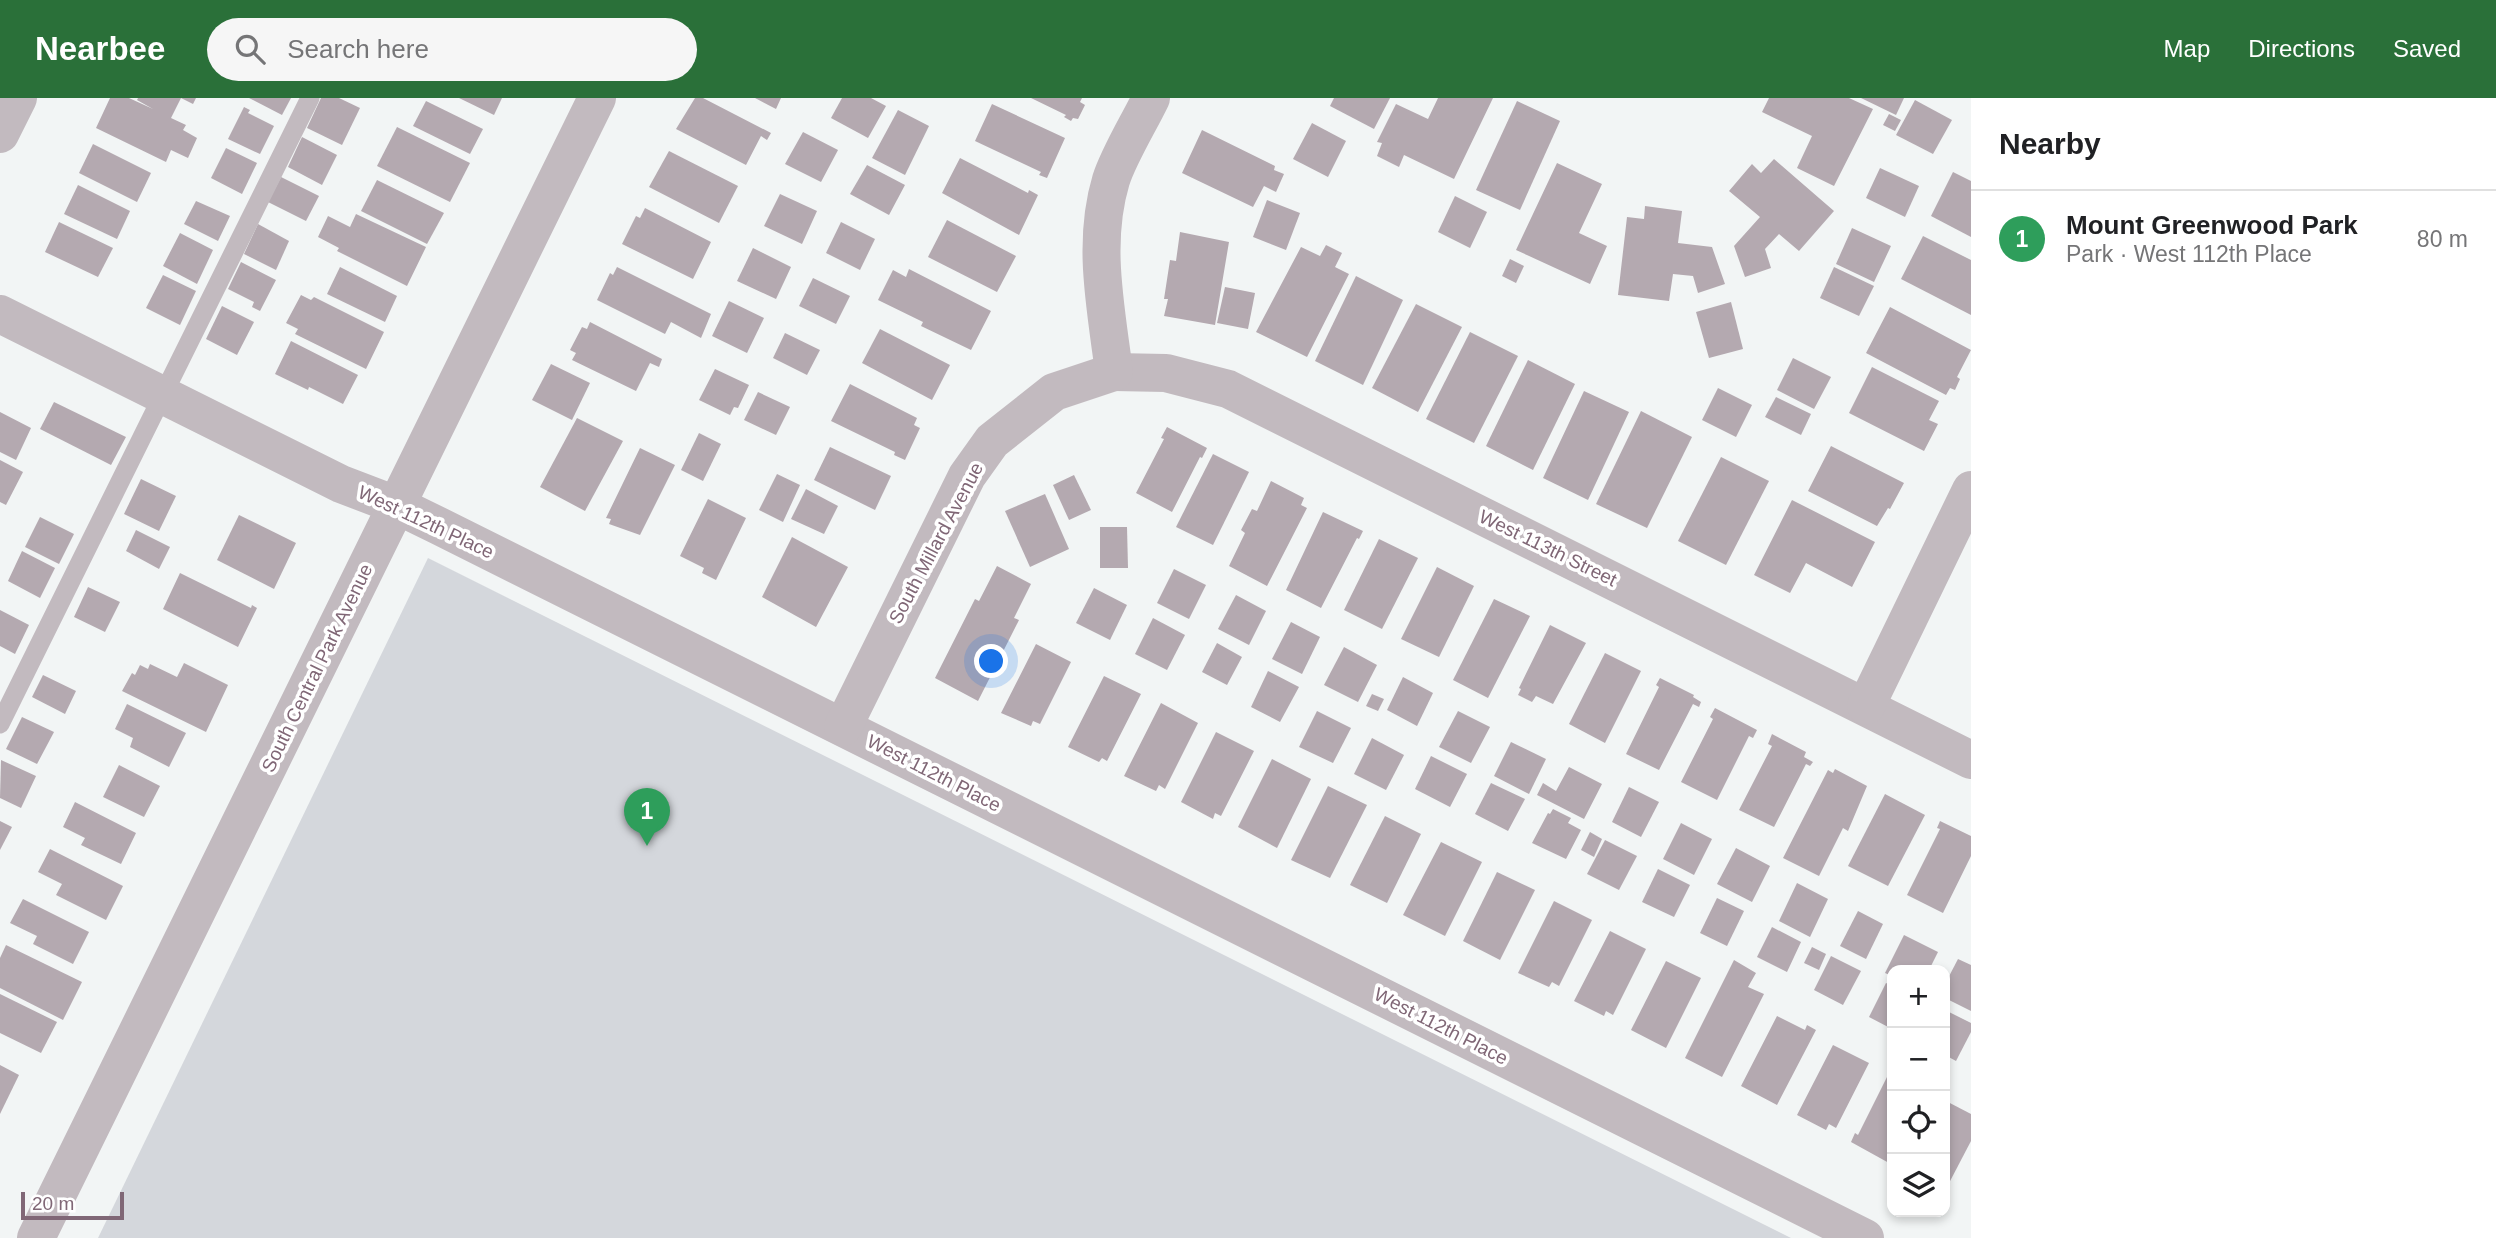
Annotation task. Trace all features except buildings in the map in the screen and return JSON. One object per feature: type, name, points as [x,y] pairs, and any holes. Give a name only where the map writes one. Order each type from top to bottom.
[{"type":"street","points":[[0,134],[18,98]]},
{"type":"street","name":"South Central Park Avenue","points":[[36,1238],[597,98]]},
{"type":"street","points":[[1114,372],[1102,275],[1101,228],[1111,179],[1151,98]]},
{"type":"street","name":"West 112th Place","points":[[0,314],[341,484],[397,505],[1865,1238]]},
{"type":"street","name":"West 113th Street","points":[[1114,372],[1166,373],[1228,389],[1971,760]]},
{"type":"street","name":"South Millard Avenue","points":[[843,727],[967,477],[992,441],[1055,392],[1114,372]]},
{"type":"street","points":[[1866,706],[1971,490]]},
{"type":"lane","points":[[0,724],[310,98]]},
{"type":"shaded area","points":[[428,558],[1791,1238],[98,1238]]},
{"type":"place","name":"Mount Greenwood Park","points":[[647,846]]}]
